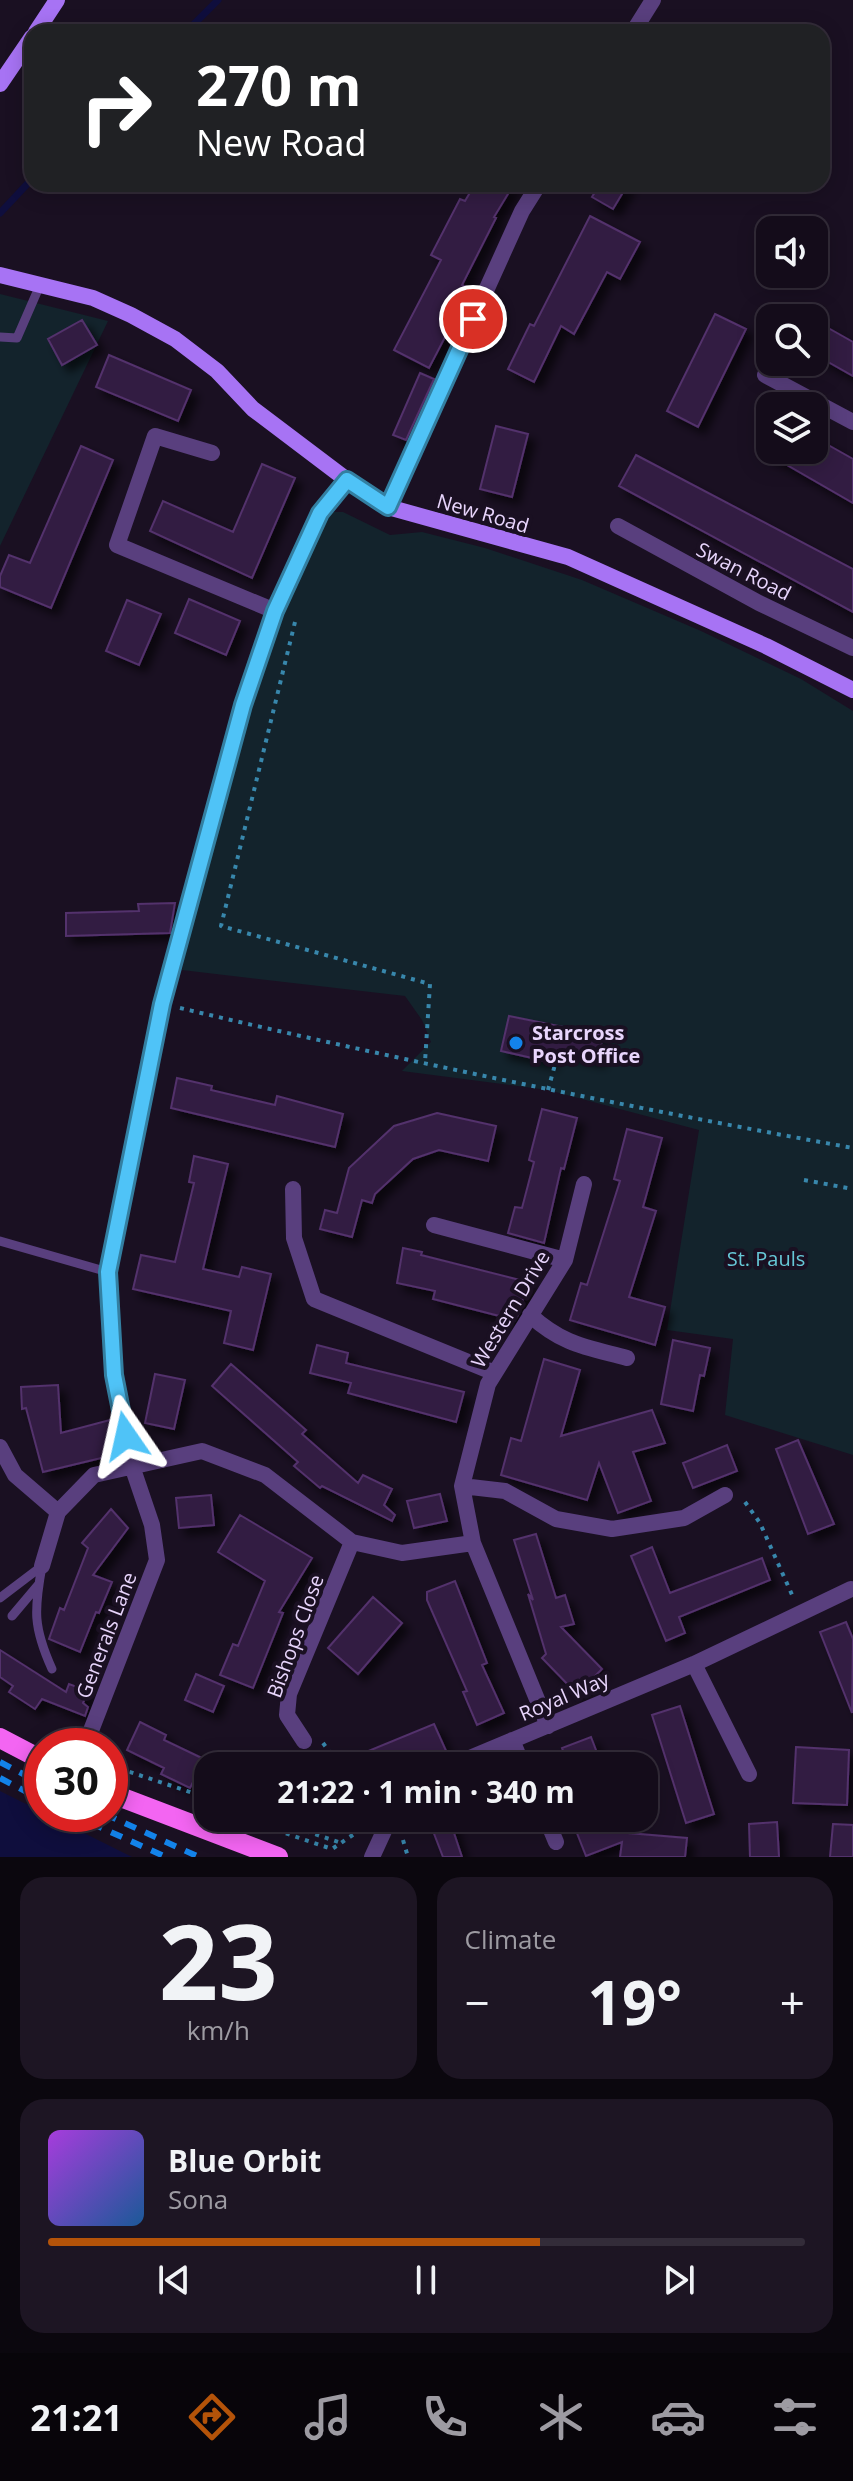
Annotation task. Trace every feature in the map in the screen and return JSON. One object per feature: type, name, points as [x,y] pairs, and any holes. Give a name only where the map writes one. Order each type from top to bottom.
[{"type":"main road","points":[[0,1738],[24,1751]]},
{"type":"main road","points":[[128,1800],[278,1857]]},
{"type":"street","points":[[41,24],[57,0]]},
{"type":"street","points":[[638,24],[653,0]]},
{"type":"street","points":[[0,84],[24,49]]},
{"type":"street","points":[[388,507],[522,211],[534,192]]},
{"type":"street","name":"New Road","points":[[0,275],[93,298],[175,339],[217,371],[253,409],[388,507],[568,557],[766,646],[853,690]]},
{"type":"street","points":[[767,376],[853,422]]},
{"type":"street","points":[[212,453],[155,436],[117,545],[275,611]]},
{"type":"street","name":"Generals Lane","points":[[92,1728],[157,1560],[152,1525],[132,1466],[114,1375],[108,1272],[162,1004],[243,705],[275,611],[320,513],[347,480]]},
{"type":"street","name":"Swan Road","points":[[618,526],[759,603],[853,648]]},
{"type":"street","name":"Western Drive","points":[[548,1726],[473,1543],[462,1486],[488,1384],[565,1260],[584,1184]]},
{"type":"street","points":[[293,1189],[294,1238],[314,1299],[495,1373]]},
{"type":"street","points":[[434,1225],[565,1260]]},
{"type":"street","points":[[530,1315],[550,1333],[572,1344],[627,1358]]},
{"type":"street","points":[[0,1447],[15,1475],[58,1512]]},
{"type":"street","points":[[42,1566],[58,1512],[94,1475],[202,1451],[265,1475],[352,1542],[402,1553],[473,1543]]},
{"type":"street","points":[[462,1486],[505,1491],[556,1519],[612,1529],[684,1518],[725,1495]]},
{"type":"street","name":"Bishops Close","points":[[304,1741],[287,1715],[289,1694],[352,1542]]},
{"type":"street","name":"Royal Way","points":[[484,1752],[694,1664],[852,1588]]},
{"type":"street","points":[[694,1664],[749,1774]]},
{"type":"street","points":[[512,1740],[517,1752]]},
{"type":"street","points":[[372,1857],[384,1832]]},
{"type":"street","points":[[552,1832],[556,1842]]},
{"type":"lane","points":[[0,337],[17,338],[40,285]]},
{"type":"lane","points":[[0,1241],[108,1272]]},
{"type":"lane","points":[[42,1566],[35,1605],[39,1640],[52,1669]]},
{"type":"lane","points":[[0,1598],[42,1566]]},
{"type":"lane","points":[[12,1616],[39,1584]]},
{"type":"path","points":[[275,611],[296,618],[221,926],[430,984],[425,1062]]},
{"type":"path","points":[[162,1004],[548,1090],[853,1148]]},
{"type":"path","points":[[548,1090],[556,1061]]},
{"type":"path","points":[[804,1180],[853,1189]]},
{"type":"path","points":[[725,1495],[744,1501],[760,1523],[800,1614]]},
{"type":"path","points":[[128,1771],[194,1793]]},
{"type":"path","points":[[282,1832],[332,1849],[341,1843],[309,1832]]},
{"type":"path","points":[[403,1842],[408,1857]]},
{"type":"green space","points":[[0,294],[108,321],[0,546]]},
{"type":"green space","name":"St. Pauls","points":[[329,512],[343,512],[390,535],[422,532],[485,548],[582,580],[701,631],[801,679],[853,711],[853,1455],[725,1415],[733,1339],[667,1330],[699,1130],[548,1090],[402,1071],[431,1042],[422,1020],[405,996],[182,970],[202,873],[234,746],[273,638]]},
{"type":"shaded area","points":[[0,1791],[24,1803],[24,1832],[82,1832],[132,1857],[0,1857]]},
{"type":"building","points":[[470,192],[509,192],[462,285],[470,289],[429,368],[394,350],[441,260],[431,255],[460,199],[465,201]]},
{"type":"building","points":[[595,192],[623,192],[613,209],[592,197]]},
{"type":"building","points":[[590,216],[640,242],[620,279],[607,272],[574,334],[561,326],[534,382],[508,369],[530,324],[534,326]]},
{"type":"building","points":[[715,314],[746,329],[698,427],[667,411]]},
{"type":"building","points":[[82,320],[97,345],[62,365],[48,339]]},
{"type":"building","points":[[828,328],[853,342],[853,376],[828,362]]},
{"type":"building","points":[[109,355],[191,390],[178,421],[96,387]]},
{"type":"building","points":[[420,373],[434,379],[406,440],[393,435]]},
{"type":"building","points":[[496,426],[528,434],[512,497],[480,489]]},
{"type":"building","points":[[828,445],[853,459],[853,503],[785,464],[828,464]]},
{"type":"building","points":[[81,446],[113,460],[51,608],[0,587],[0,576],[9,555],[30,563]]},
{"type":"building","points":[[636,455],[853,569],[853,612],[619,486]]},
{"type":"building","points":[[262,464],[295,478],[252,578],[150,531],[163,501],[233,532]]},
{"type":"building","points":[[189,599],[240,621],[226,655],[175,633]]},
{"type":"building","points":[[127,600],[161,614],[139,665],[106,651]]},
{"type":"building","points":[[175,903],[170,933],[66,936],[66,913],[139,911],[138,904]]},
{"type":"building","points":[[509,1016],[603,1035],[598,1060],[552,1050],[550,1062],[501,1051]]},
{"type":"building","points":[[177,1078],[212,1086],[211,1090],[275,1105],[277,1096],[343,1114],[335,1147],[171,1108]]},
{"type":"building","points":[[542,1109],[577,1118],[564,1169],[561,1168],[544,1243],[508,1233],[515,1207],[522,1208],[534,1162],[529,1160]]},
{"type":"building","points":[[437,1113],[496,1126],[488,1161],[439,1150],[413,1159],[375,1194],[372,1203],[362,1200],[352,1237],[320,1229],[325,1210],[337,1213],[349,1168],[394,1126]]},
{"type":"building","points":[[627,1129],[662,1138],[643,1207],[656,1211],[629,1297],[665,1307],[655,1345],[570,1320],[581,1283],[587,1285],[620,1181],[614,1179]]},
{"type":"building","points":[[194,1156],[228,1164],[203,1269],[239,1277],[242,1267],[271,1274],[253,1350],[224,1343],[231,1311],[133,1289],[141,1255],[175,1262],[194,1183],[189,1182]]},
{"type":"building","points":[[403,1248],[528,1282],[515,1320],[433,1299],[435,1291],[397,1283]]},
{"type":"building","points":[[673,1340],[710,1348],[704,1376],[700,1375],[693,1411],[661,1404]]},
{"type":"building","points":[[317,1345],[348,1353],[346,1363],[464,1392],[456,1422],[348,1393],[351,1383],[310,1373]]},
{"type":"building","points":[[544,1359],[580,1370],[561,1436],[652,1410],[665,1443],[633,1452],[651,1501],[618,1513],[599,1463],[587,1500],[501,1475],[511,1438],[521,1441]]},
{"type":"building","points":[[231,1364],[306,1430],[302,1434],[358,1483],[363,1475],[392,1489],[384,1505],[395,1515],[392,1521],[322,1486],[320,1488],[294,1466],[298,1462],[212,1386]]},
{"type":"building","points":[[155,1374],[185,1380],[174,1429],[145,1423]]},
{"type":"building","points":[[58,1385],[61,1433],[110,1420],[118,1454],[43,1472],[26,1408],[22,1409],[21,1387]]},
{"type":"building","points":[[798,1440],[834,1524],[808,1534],[776,1449]]},
{"type":"building","points":[[727,1445],[737,1471],[693,1488],[683,1463]]},
{"type":"building","points":[[440,1494],[447,1521],[414,1528],[407,1501]]},
{"type":"building","points":[[211,1495],[214,1525],[179,1528],[176,1498]]},
{"type":"building","points":[[111,1509],[128,1528],[93,1575],[112,1582],[80,1652],[49,1639],[88,1548],[82,1543]]},
{"type":"building","points":[[240,1515],[312,1558],[279,1612],[283,1613],[253,1688],[220,1675],[233,1644],[238,1646],[265,1581],[218,1552]]},
{"type":"building","points":[[536,1534],[556,1598],[565,1595],[574,1624],[561,1627],[602,1669],[577,1694],[542,1658],[546,1654],[514,1540]]},
{"type":"building","points":[[652,1547],[670,1593],[762,1558],[770,1580],[679,1617],[685,1633],[666,1641],[631,1556]]},
{"type":"building","points":[[455,1581],[487,1663],[482,1665],[504,1713],[477,1725],[463,1692],[467,1691],[427,1600],[427,1592]]},
{"type":"building","points":[[373,1597],[402,1623],[358,1674],[328,1648]]},
{"type":"building","points":[[846,1622],[853,1639],[852,1713],[820,1632]]},
{"type":"building","points":[[0,1650],[66,1692],[69,1684],[88,1691],[83,1703],[88,1707],[85,1716],[42,1699],[35,1709],[9,1692],[13,1686],[0,1677]]},
{"type":"building","points":[[196,1674],[224,1686],[213,1712],[185,1700]]},
{"type":"building","points":[[680,1706],[714,1814],[686,1823],[652,1715]]},
{"type":"building","points":[[140,1722],[166,1735],[164,1740],[194,1754],[194,1782],[190,1788],[161,1774],[164,1768],[128,1748]]},
{"type":"building","points":[[434,1724],[447,1752],[366,1752]]},
{"type":"building","points":[[591,1737],[597,1752],[564,1752],[562,1748]]},
{"type":"building","points":[[796,1747],[849,1750],[847,1805],[793,1803]]},
{"type":"building","points":[[777,1822],[779,1857],[750,1857],[749,1824]]},
{"type":"building","points":[[833,1824],[853,1825],[853,1857],[830,1857]]},
{"type":"building","points":[[433,1832],[454,1832],[462,1857],[443,1857]]},
{"type":"building","points":[[577,1832],[628,1832],[687,1838],[685,1857],[620,1857],[622,1842],[586,1856]]},
{"type":"waterway","points":[[194,24],[218,0]]},
{"type":"waterway","points":[[0,213],[24,188]]},
{"type":"railway","points":[[0,1762],[24,1775]]},
{"type":"railway","points":[[0,1778],[24,1791]]},
{"type":"railway","points":[[128,1825],[199,1857]]},
{"type":"railway","points":[[111,1832],[166,1857]]},
{"type":"place","name":"Starcross Post Office","points":[[516,1043]]},
{"type":"route","points":[[126,1436],[114,1375],[108,1272],[162,1004],[243,705],[275,611],[320,513],[347,480],[388,507],[473,319]]}]
